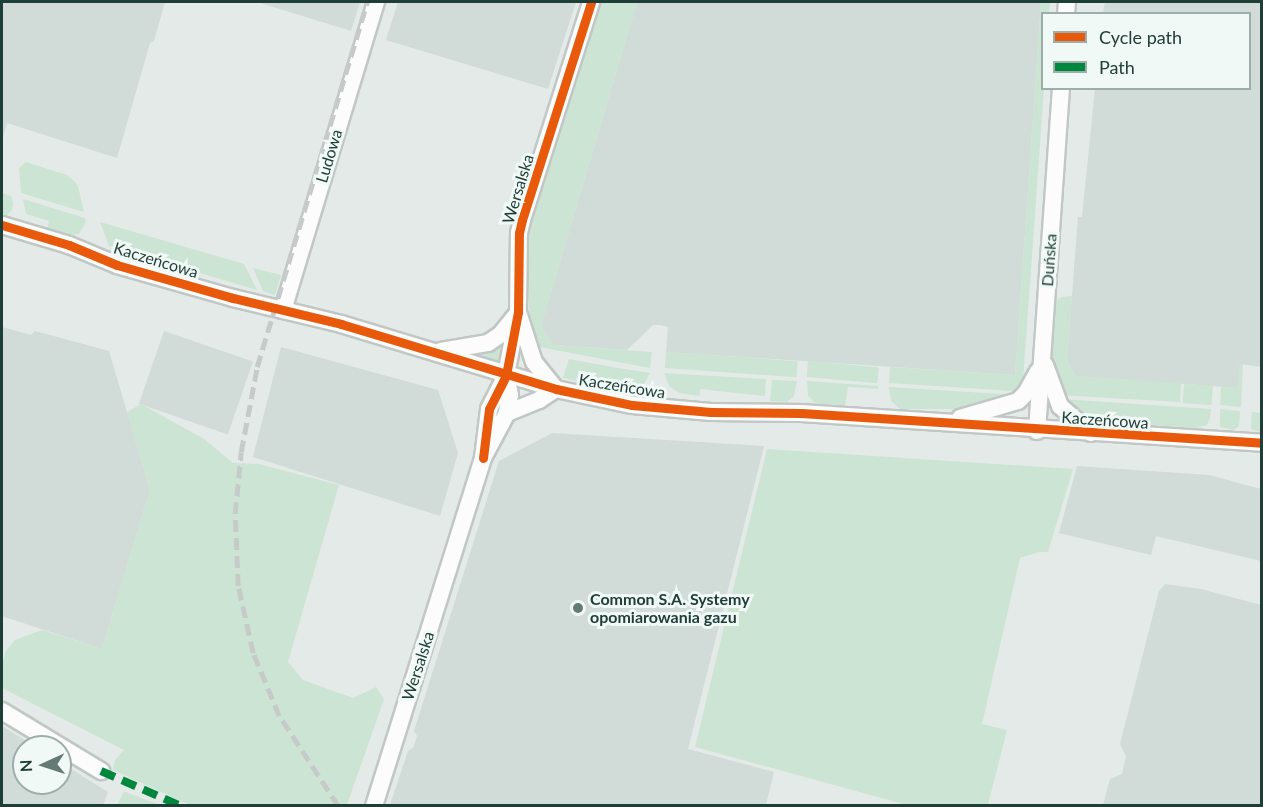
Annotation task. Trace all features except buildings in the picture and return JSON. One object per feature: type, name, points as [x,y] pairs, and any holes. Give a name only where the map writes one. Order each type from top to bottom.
[{"type":"street","name":"Ludowa","points":[[283,310],[376,2]]},
{"type":"street","name":"Wersalska","points":[[374,806],[483,458],[489,408],[506,375],[518,312],[522,220],[591,2]]},
{"type":"street","name":"Duńska","points":[[1037,430],[1061,90]]},
{"type":"street","name":"Kaczeńcowa","points":[[2,225],[69,245],[117,265],[436,352],[556,389],[632,405],[684,410],[943,422],[1092,434],[1262,443]]},
{"type":"street","name":"Wersalska","points":[[518,312],[526,330],[528,347],[534,362],[556,389]]},
{"type":"street","points":[[436,352],[488,343],[500,335],[518,312]]},
{"type":"street","points":[[943,422],[998,409],[1018,401],[1035,380],[1042,358]]},
{"type":"street","points":[[1042,358],[1060,406],[1092,434]]},
{"type":"street","name":"Wersalska","points":[[483,458],[507,413],[510,395],[506,375]]},
{"type":"street","points":[[507,413],[538,400],[556,389]]},
{"type":"street","points":[[2,711],[101,771]]},
{"type":"shaded area","points":[[2,2],[165,2],[154,41],[150,43],[117,158],[7,123],[2,141]]},
{"type":"shaded area","points":[[257,2],[360,2],[351,31]]},
{"type":"shaded area","points":[[398,2],[576,2],[548,89],[386,40]]},
{"type":"shaded area","points":[[637,2],[1041,2],[1015,375],[666,352],[668,327],[660,325],[653,325],[627,350],[553,345],[541,326]]},
{"type":"shaded area","points":[[1105,2],[1261,2],[1261,367],[1240,364],[1238,388],[1076,376],[1067,361],[1078,217],[1082,217],[1095,90],[1251,90],[1251,12],[1103,12]]},
{"type":"shaded area","points":[[2,327],[31,335],[35,331],[109,351],[150,490],[102,649],[2,616]]},
{"type":"shaded area","points":[[164,331],[253,362],[228,434],[139,404]]},
{"type":"shaded area","points":[[281,347],[438,390],[458,453],[440,516],[253,457]]},
{"type":"shaded area","points":[[552,433],[764,446],[688,749],[774,772],[766,805],[390,805],[408,751],[413,748],[417,736],[414,731],[499,461]]},
{"type":"shaded area","points":[[1077,466],[1209,475],[1261,489],[1261,561],[1156,536],[1151,555],[1059,533]]},
{"type":"shaded area","points":[[1165,584],[1201,589],[1261,605],[1261,805],[1103,805],[1110,779],[1122,774],[1126,756],[1120,744],[1159,591]]},
{"type":"shaded area","points":[[2,726],[17,735],[12,735],[12,795],[72,795],[72,770],[108,792],[103,805],[2,805]]},
{"type":"green space","points":[[596,2],[637,2],[541,326],[553,345],[652,352],[650,368],[534,346],[530,326],[526,227]]},
{"type":"green space","points":[[1041,2],[1050,2],[1049,12],[1041,12],[1041,90],[1044,90],[1023,381],[1012,391],[889,383],[890,367],[1015,375]]},
{"type":"green space","points":[[26,162],[67,175],[74,181],[78,186],[84,212],[21,193],[19,168]]},
{"type":"green space","points":[[2,193],[11,196],[13,204],[12,210],[6,216],[2,215]]},
{"type":"green space","points":[[23,199],[85,218],[86,222],[79,234],[71,235],[47,228],[49,221],[26,214]]},
{"type":"green space","points":[[100,222],[244,264],[257,290],[109,246]]},
{"type":"green space","points":[[253,268],[281,275],[275,295],[263,291]]},
{"type":"green space","points":[[1072,296],[1067,361],[1076,376],[1181,383],[1180,402],[1059,395],[1053,362],[1053,304],[1061,297]]},
{"type":"green space","points":[[505,337],[500,361],[468,352]]},
{"type":"green space","points":[[666,352],[798,361],[797,377],[665,368]]},
{"type":"green space","points":[[569,359],[650,373],[644,384],[625,391],[563,378]]},
{"type":"green space","points":[[808,361],[879,367],[877,383],[807,377]]},
{"type":"green space","points":[[1239,364],[1243,364],[1241,407],[1220,405],[1221,387],[1238,387]]},
{"type":"green space","points":[[664,373],[766,379],[765,396],[700,389],[700,396],[679,393],[669,386]]},
{"type":"green space","points":[[772,380],[797,381],[794,396],[787,402],[770,401]]},
{"type":"green space","points":[[807,381],[878,386],[878,389],[848,387],[845,405],[816,404],[808,396]]},
{"type":"green space","points":[[1184,384],[1213,386],[1212,405],[1183,403]]},
{"type":"green space","points":[[889,387],[1019,395],[966,409],[900,409],[891,401]]},
{"type":"green space","points":[[1061,399],[1211,409],[1207,425],[1195,428],[1090,421]]},
{"type":"green space","points":[[141,404],[204,439],[233,463],[259,464],[339,485],[288,662],[303,680],[353,698],[376,687],[384,699],[347,805],[190,805],[113,770],[115,760],[124,750],[2,688],[2,664],[6,651],[15,640],[42,630],[102,649],[150,490],[127,412]]},
{"type":"green space","points":[[1220,409],[1240,411],[1239,426],[1233,430],[1220,427]]},
{"type":"green space","points":[[1252,412],[1261,413],[1261,432],[1251,429]]},
{"type":"green space","points":[[767,449],[1073,469],[1048,552],[1039,552],[1020,558],[982,724],[1007,730],[988,805],[907,805],[695,747]]},
{"type":"green space","points":[[124,791],[133,795],[160,805],[117,805]]},
{"type":"railway","points":[[338,806],[279,716],[253,653],[238,586],[235,514],[241,452],[257,367],[367,2]]},
{"type":"marked path","points":[[101,771],[181,806]]},
{"type":"cycle path","points":[[483,458],[489,409],[506,375],[518,312],[519,233],[522,220],[591,2]]},
{"type":"cycle path","points":[[2,225],[69,245],[117,265],[233,298],[341,324],[556,389],[632,405],[711,412],[801,413],[1262,443]]},
{"type":"place","name":"Common S.A. Systemy opomiarowania gazu","points":[[578,608]]}]
